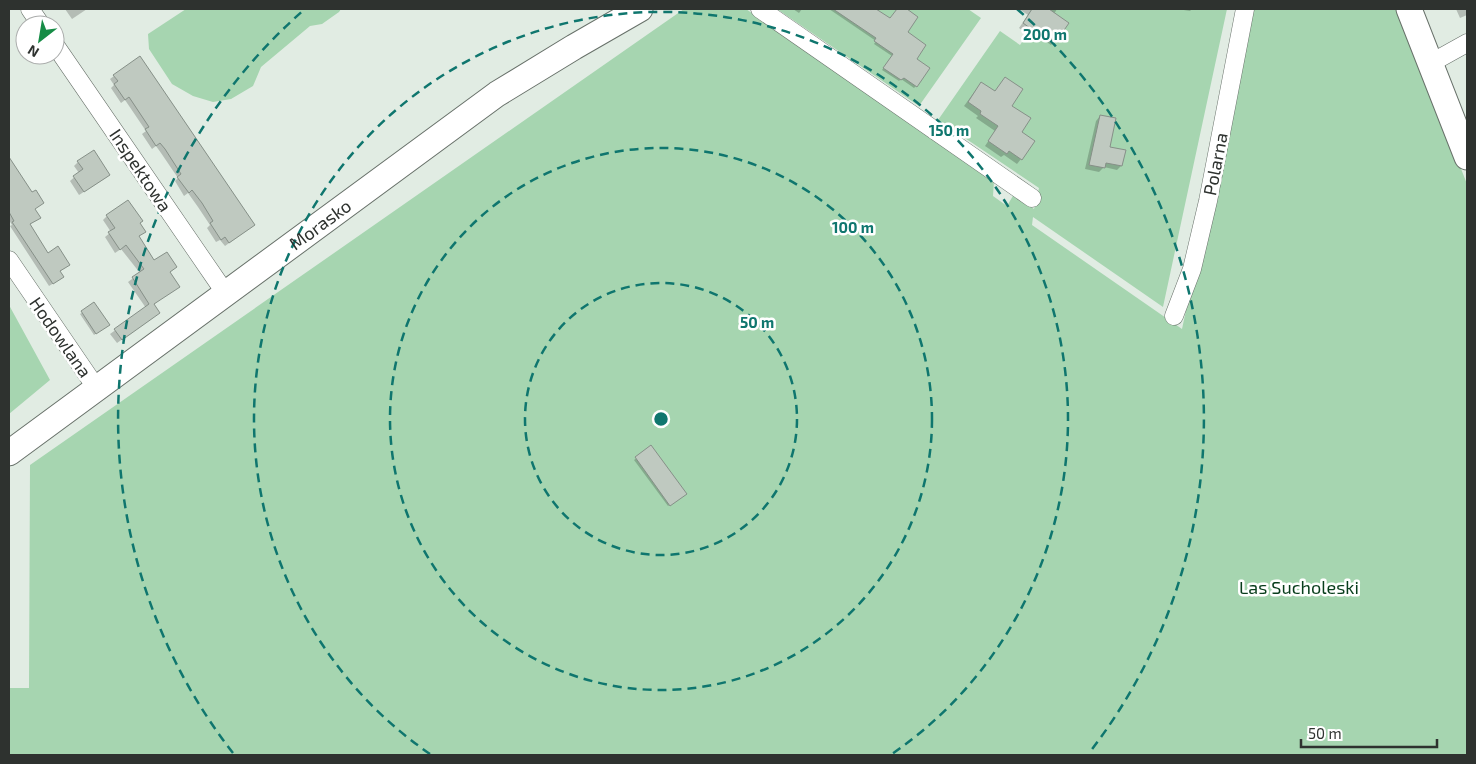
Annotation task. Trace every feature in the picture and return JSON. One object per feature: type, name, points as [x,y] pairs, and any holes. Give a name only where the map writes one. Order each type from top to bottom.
[{"type":"street","name":"Morasko","points":[[9,453],[497,94],[640,9]]},
{"type":"street","points":[[760,9],[1032,198]]},
{"type":"street","name":"Polarna","points":[[1174,316],[1192,269],[1208,201],[1245,9]]},
{"type":"street","points":[[1409,9],[1467,157]]},
{"type":"street","points":[[1430,63],[1467,43]]},
{"type":"street","name":"Inspektowa","points":[[65,60],[226,294]]},
{"type":"street","name":"Hodowlana","points":[[9,260],[97,389]]},
{"type":"green space","points":[[186,9],[341,9],[322,24],[310,26],[261,67],[253,86],[231,99],[213,102],[193,96],[172,84],[149,49],[148,34]]},
{"type":"green space","name":"Las Sucholeski","points":[[684,9],[746,9],[994,181],[993,196],[1007,206],[1014,194],[1034,209],[1039,188],[938,120],[1000,31],[1020,45],[1031,29],[1023,23],[1030,9],[1227,9],[1163,307],[1033,217],[1032,225],[1182,329],[1251,9],[1398,9],[1467,184],[1467,755],[9,755],[9,688],[29,688],[30,465]]},
{"type":"green space","points":[[777,9],[968,9],[981,18],[919,106]]},
{"type":"green space","points":[[9,305],[50,380],[9,414]]},
{"type":"building","points":[[833,9],[876,9],[890,18],[897,9],[907,9],[918,17],[908,32],[926,45],[917,59],[930,68],[917,87],[904,78],[901,80],[883,68],[893,54],[874,41],[876,38]]},
{"type":"building","points":[[1032,9],[1049,9],[1069,23],[1056,42],[1043,33],[1041,36],[1023,23]]},
{"type":"building","points":[[140,56],[255,225],[229,243],[225,237],[221,240],[210,223],[213,221],[202,203],[192,190],[189,193],[177,177],[181,174],[165,149],[160,143],[156,146],[145,129],[149,127],[129,97],[125,100],[114,84],[118,81],[113,75]]},
{"type":"building","points":[[1005,77],[1023,89],[1012,106],[1031,118],[1022,132],[1035,141],[1022,160],[1009,151],[1007,154],[988,141],[998,126],[980,114],[981,111],[968,102],[981,82],[995,91]]},
{"type":"building","points":[[1100,115],[1116,118],[1110,147],[1126,150],[1122,166],[1106,163],[1105,168],[1089,165]]},
{"type":"building","points":[[94,150],[110,175],[84,192],[73,176],[83,169],[77,161]]},
{"type":"building","points":[[9,157],[32,192],[36,190],[44,203],[35,209],[41,218],[30,224],[48,253],[58,246],[70,265],[60,271],[64,277],[53,284],[12,222],[14,221],[9,212]]},
{"type":"building","points":[[128,200],[143,221],[140,223],[146,232],[139,236],[154,260],[167,252],[177,267],[170,272],[180,287],[154,304],[160,313],[122,340],[114,329],[149,304],[132,277],[144,269],[126,245],[120,250],[108,232],[115,228],[106,215]]},
{"type":"building","points":[[94,302],[110,325],[96,334],[81,311]]},
{"type":"building","points":[[651,445],[687,494],[670,506],[635,457]]}]
